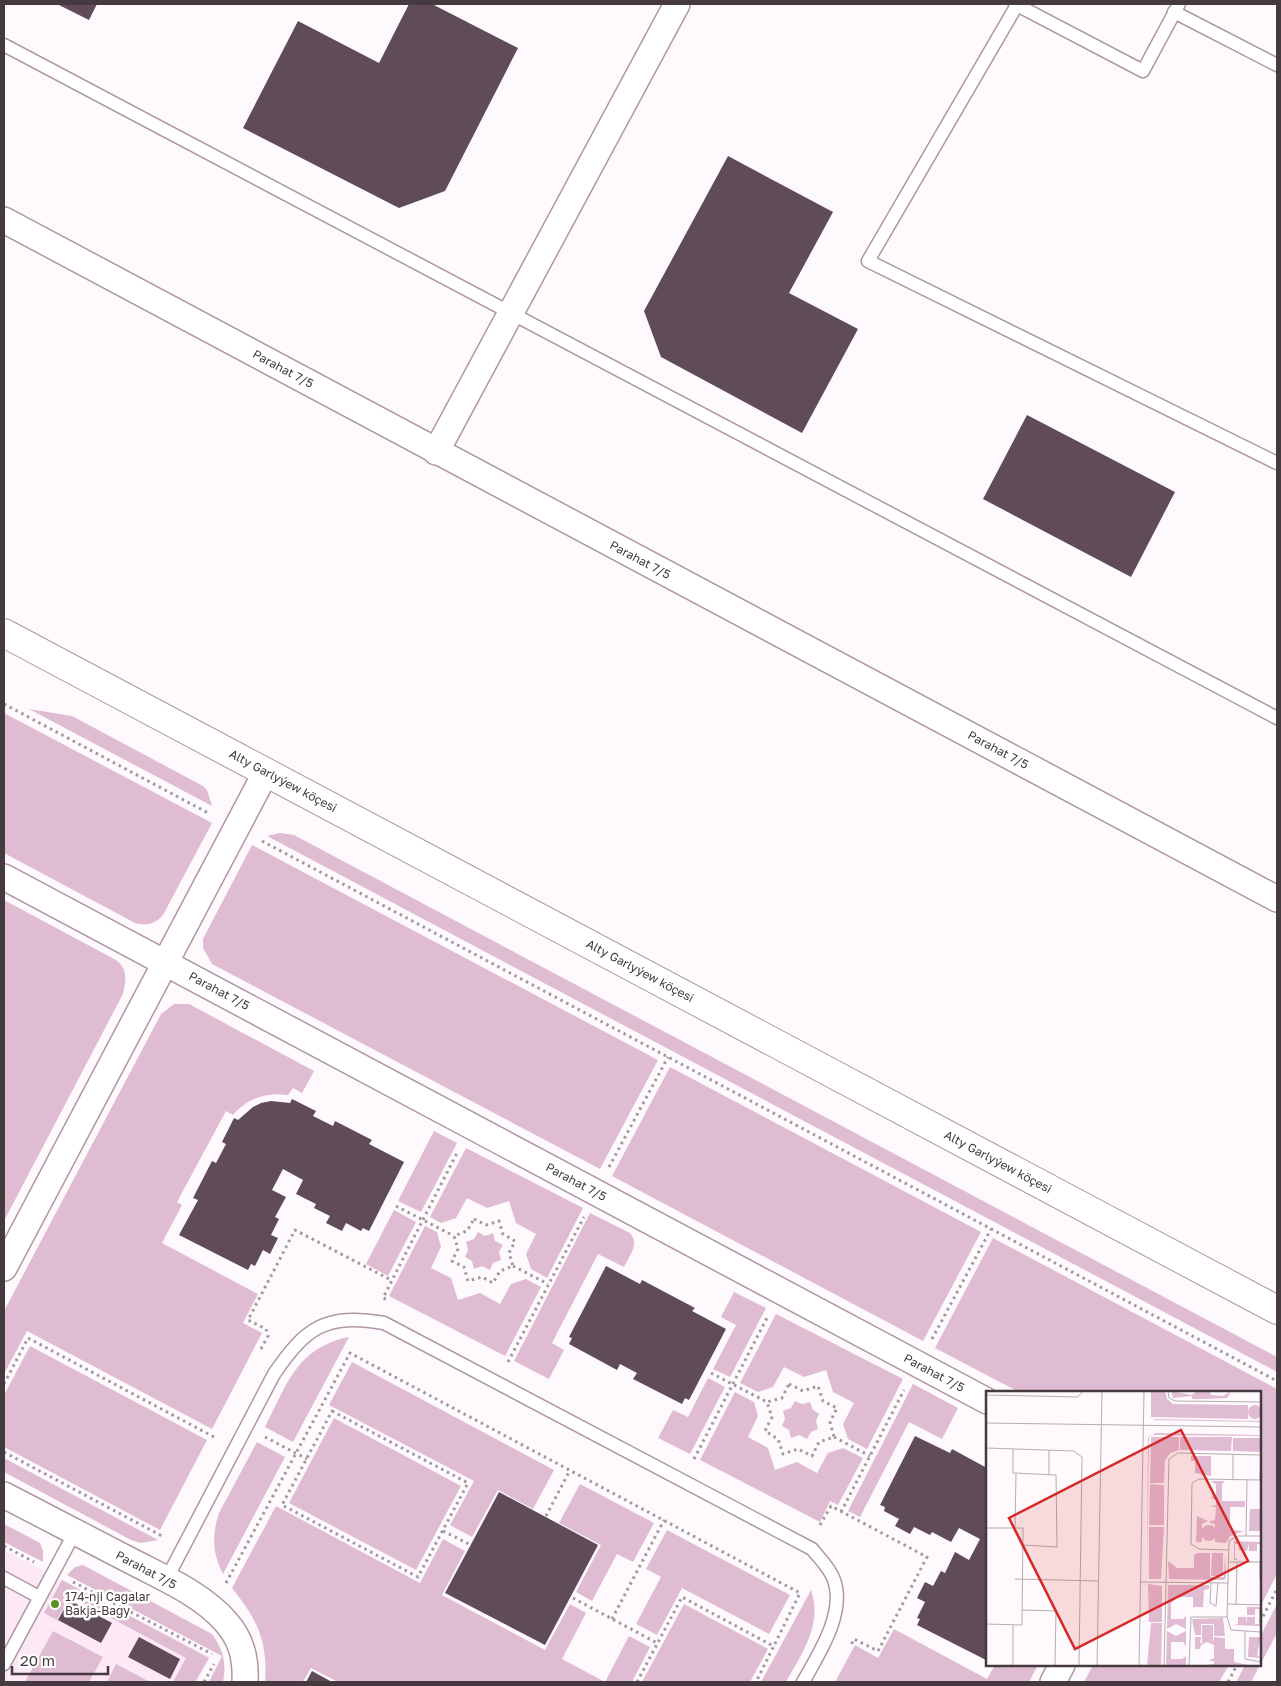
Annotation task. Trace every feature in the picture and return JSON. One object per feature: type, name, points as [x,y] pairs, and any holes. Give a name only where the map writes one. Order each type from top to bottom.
[{"type":"street","points":[[436,452],[677,4]]},
{"type":"street","name":"Parahat 7/5","points":[[4,220],[1277,899]]},
{"type":"street","name":"Alty Garlyýew köçesi","points":[[4,632],[1277,1310]]},
{"type":"street","points":[[4,1268],[266,772]]},
{"type":"street","name":"Parahat 7/5","points":[[4,877],[986,1400]]},
{"type":"street","name":"Parahat 7/5","points":[[4,1494],[166,1580],[209,1606],[226,1622],[239,1640],[245,1659],[244,1682]]},
{"type":"street","points":[[1053,1682],[1061,1666]]},
{"type":"lane","points":[[1277,66],[1176,8],[1144,71],[1016,4],[868,261],[1277,463]]},
{"type":"lane","points":[[4,45],[1277,718]]},
{"type":"lane","points":[[166,1580],[274,1374],[289,1353],[312,1329],[338,1320],[359,1319],[384,1323],[812,1549],[826,1565],[835,1582],[836,1602],[831,1631],[803,1682]]},
{"type":"lane","points":[[4,1664],[75,1532]]},
{"type":"lane","points":[[4,1578],[39,1597]]},
{"type":"path","points":[[4,704],[212,815]]},
{"type":"path","points":[[259,840],[1277,1381]]},
{"type":"path","points":[[606,1173],[668,1057]]},
{"type":"path","points":[[391,1302],[382,1298],[461,1146]]},
{"type":"path","points":[[396,1206],[454,1236],[458,1249],[452,1261],[464,1267],[468,1281],[482,1277],[493,1283],[500,1270],[513,1266],[548,1284]]},
{"type":"path","points":[[508,1363],[587,1211]]},
{"type":"path","points":[[454,1236],[467,1231],[474,1219],[486,1225],[499,1221],[503,1234],[515,1241],[509,1253],[513,1266]]},
{"type":"path","points":[[929,1345],[991,1229]]},
{"type":"path","points":[[259,1352],[268,1336],[266,1329],[248,1320],[295,1230],[392,1280]]},
{"type":"path","points":[[694,1459],[771,1311]]},
{"type":"path","points":[[4,1384],[28,1338],[214,1437]]},
{"type":"path","points":[[228,1580],[350,1353],[800,1593],[776,1638],[775,1647],[756,1682]]},
{"type":"path","points":[[499,1358],[516,1367]]},
{"type":"path","points":[[711,1373],[767,1402],[782,1398],[789,1384],[803,1391],[818,1386],[823,1401],[837,1408],[830,1422],[834,1438]]},
{"type":"path","points":[[841,1512],[908,1382]]},
{"type":"path","points":[[767,1402],[772,1417],[765,1431],[778,1439],[783,1454],[798,1449],[812,1456],[819,1442],[834,1438],[870,1456]]},
{"type":"path","points":[[332,1411],[468,1483],[418,1577],[282,1505],[307,1459],[332,1411]]},
{"type":"path","points":[[210,1445],[219,1429]]},
{"type":"path","points":[[261,1434],[307,1459]]},
{"type":"path","points":[[4,1452],[162,1536],[166,1528]]},
{"type":"path","points":[[685,1455],[702,1464]]},
{"type":"path","points":[[546,1516],[570,1470]]},
{"type":"path","points":[[813,1521],[821,1525],[831,1506],[927,1557],[878,1651],[854,1639],[850,1648]]},
{"type":"path","points":[[612,1619],[664,1520]]},
{"type":"path","points":[[443,1530],[469,1544]]},
{"type":"path","points":[[4,1546],[217,1657],[204,1682]]},
{"type":"path","points":[[1261,1620],[1277,1589]]},
{"type":"path","points":[[637,1682],[682,1597],[775,1647]]},
{"type":"path","points":[[573,1598],[657,1643]]},
{"type":"path","points":[[1228,1682],[1236,1666]]},
{"type":"shaded area","points":[[29,709],[72,716],[203,786],[207,790],[212,806]]},
{"type":"shaded area","points":[[4,713],[212,823],[163,915],[157,920],[147,924],[135,923],[4,853]]},
{"type":"shaded area","points":[[280,833],[294,835],[1277,1357],[1277,1372],[267,836]]},
{"type":"shaded area","points":[[252,845],[658,1060],[600,1169],[212,964],[203,948],[203,939]]},
{"type":"shaded area","points":[[4,900],[116,960],[123,967],[125,979],[123,994],[4,1221]]},
{"type":"shaded area","points":[[174,1004],[189,1004],[314,1071],[302,1093],[293,1088],[288,1095],[273,1094],[251,1100],[233,1115],[226,1111],[177,1202],[182,1205],[162,1243],[258,1294],[243,1323],[262,1333],[212,1429],[27,1331],[4,1374],[4,1311],[161,1014]]},
{"type":"shaded area","points":[[670,1067],[981,1232],[923,1341],[612,1176]]},
{"type":"shaded area","points":[[434,1131],[457,1143],[421,1212],[398,1201]]},
{"type":"shaded area","points":[[466,1148],[583,1208],[547,1278],[531,1269],[526,1254],[536,1234],[516,1223],[509,1201],[487,1208],[467,1198],[456,1218],[441,1223],[430,1217]]},
{"type":"shaded area","points":[[394,1210],[416,1222],[388,1276],[366,1264]]},
{"type":"shaded area","points":[[590,1213],[630,1233],[633,1237],[634,1246],[624,1267],[598,1254],[552,1343],[564,1350],[549,1379],[514,1361]]},
{"type":"shaded area","points":[[425,1226],[437,1232],[441,1247],[431,1268],[451,1278],[458,1300],[480,1293],[500,1304],[511,1284],[526,1279],[541,1287],[505,1356],[389,1296]]},
{"type":"shaded area","points":[[478,1232],[485,1236],[493,1233],[495,1241],[503,1245],[499,1252],[501,1260],[493,1263],[490,1270],[482,1266],[474,1269],[472,1261],[465,1257],[468,1250],[466,1242],[474,1239]]},
{"type":"shaded area","points":[[993,1238],[1277,1389],[1277,1574],[1261,1605],[1261,1391],[1017,1391],[935,1348]]},
{"type":"shaded area","points":[[734,1292],[766,1308],[730,1377],[713,1369],[736,1325],[721,1317]]},
{"type":"shaded area","points":[[776,1314],[903,1379],[867,1449],[848,1439],[843,1424],[854,1403],[833,1392],[826,1370],[804,1377],[784,1367],[773,1387],[758,1392],[740,1383]]},
{"type":"shaded area","points":[[349,1337],[293,1442],[265,1427],[287,1383],[305,1359],[331,1342]]},
{"type":"shaded area","points":[[30,1346],[207,1440],[160,1530],[4,1447],[4,1395]]},
{"type":"shaded area","points":[[352,1362],[554,1470],[533,1509],[498,1490],[472,1537],[450,1525],[474,1481],[329,1405]]},
{"type":"shaded area","points":[[708,1378],[725,1387],[690,1454],[658,1438],[673,1410],[688,1417]]},
{"type":"shaded area","points":[[913,1384],[958,1408],[942,1439],[909,1422],[860,1517],[848,1511]]},
{"type":"shaded area","points":[[735,1392],[754,1402],[758,1416],[748,1437],[768,1448],[775,1470],[797,1462],[817,1473],[828,1453],[843,1448],[863,1458],[838,1505],[830,1501],[820,1522],[700,1460]]},
{"type":"shaded area","points":[[795,1401],[802,1404],[810,1402],[813,1410],[819,1414],[816,1421],[818,1429],[811,1432],[807,1439],[799,1435],[791,1438],[789,1430],[782,1426],[785,1419],[783,1411],[791,1408]]},
{"type":"shaded area","points":[[334,1418],[461,1486],[416,1570],[289,1503]]},
{"type":"shaded area","points":[[257,1442],[285,1457],[223,1574],[219,1566],[214,1544],[219,1513]]},
{"type":"shaded area","points":[[4,1458],[158,1540],[141,1543],[131,1540],[4,1472]]},
{"type":"shaded area","points":[[580,1484],[654,1523],[633,1562],[617,1554],[592,1601],[576,1592],[601,1545],[559,1523]]},
{"type":"shaded area","points":[[276,1506],[420,1583],[443,1539],[465,1551],[442,1595],[545,1650],[570,1604],[586,1613],[562,1659],[605,1682],[338,1682],[311,1668],[303,1682],[265,1682],[265,1654],[259,1631],[248,1610],[232,1588]]},
{"type":"shaded area","points":[[4,1524],[40,1543],[43,1551],[43,1562],[4,1542]]},
{"type":"shaded area","points":[[667,1530],[790,1595],[769,1634],[682,1588],[657,1635],[636,1624],[661,1577],[646,1569]]},
{"type":"shaded area","name":"174-nji Cagalar Bakja-Bagy","points":[[4,1550],[210,1657],[197,1682],[4,1682]]},
{"type":"shaded area","points":[[83,1565],[212,1634],[219,1645],[223,1657],[225,1669],[223,1682],[209,1682],[222,1656],[67,1575],[75,1567]]},
{"type":"shaded area","points":[[62,1580],[209,1658],[195,1682],[173,1682],[186,1658],[70,1596],[57,1620],[44,1613]]},
{"type":"shaded area","points":[[811,1590],[814,1603],[813,1626],[804,1649],[786,1682],[761,1682]]},
{"type":"shaded area","points":[[684,1604],[768,1649],[750,1682],[642,1682]]},
{"type":"shaded area","points":[[1277,1604],[1277,1633],[1261,1663],[1261,1635]]},
{"type":"shaded area","points":[[894,1629],[987,1679],[994,1666],[1037,1666],[1029,1682],[835,1682],[855,1645],[878,1658]]},
{"type":"shaded area","points":[[53,1631],[103,1657],[89,1682],[25,1682]]},
{"type":"shaded area","points":[[629,1636],[650,1647],[632,1682],[605,1682]]},
{"type":"shaded area","points":[[116,1664],[150,1682],[107,1682]]},
{"type":"shaded area","points":[[1092,1666],[1228,1666],[1219,1682],[1084,1682]]},
{"type":"shaded area","points":[[1244,1666],[1259,1666],[1251,1682],[1236,1682]]},
{"type":"building","points":[[57,4],[97,4],[89,20]]},
{"type":"building","points":[[409,4],[432,4],[518,48],[445,191],[399,208],[243,128],[298,21],[379,63]]},
{"type":"building","points":[[728,156],[833,212],[789,293],[858,329],[802,433],[661,357],[644,311]]},
{"type":"building","points":[[1027,415],[1175,492],[1131,577],[983,499]]},
{"type":"building","points":[[292,1099],[316,1111],[313,1116],[333,1126],[335,1121],[372,1140],[369,1144],[404,1162],[369,1231],[363,1228],[361,1231],[346,1223],[342,1231],[326,1223],[330,1216],[314,1208],[316,1204],[296,1194],[303,1180],[283,1169],[272,1190],[286,1197],[275,1217],[279,1219],[271,1235],[278,1238],[270,1254],[263,1250],[255,1266],[251,1264],[248,1270],[179,1235],[198,1200],[193,1198],[212,1161],[216,1163],[226,1144],[222,1142],[234,1118],[238,1120],[253,1107],[261,1103],[271,1101],[290,1103]]},
{"type":"building","points":[[606,1266],[640,1284],[642,1280],[695,1308],[692,1311],[726,1329],[689,1400],[685,1398],[682,1404],[633,1379],[637,1373],[620,1364],[617,1370],[569,1344],[572,1338],[569,1337]]},
{"type":"building","points":[[915,1436],[950,1453],[952,1449],[986,1467],[986,1660],[917,1625],[920,1619],[917,1618],[925,1602],[917,1598],[925,1582],[933,1586],[941,1571],[945,1573],[955,1552],[969,1560],[980,1539],[959,1528],[951,1542],[932,1532],[930,1535],[914,1527],[910,1534],[895,1526],[899,1519],[884,1511],[885,1507],[880,1505]]},
{"type":"building","points":[[499,1492],[598,1545],[545,1645],[445,1593]]},
{"type":"building","points":[[69,1600],[112,1623],[101,1643],[58,1620]]},
{"type":"building","points":[[139,1637],[180,1659],[170,1679],[128,1657]]},
{"type":"building","points":[[312,1671],[332,1682],[306,1682]]},
{"type":"place","name":"174-nji Cagalar Bakja-Bagy","points":[[55,1604]]}]
